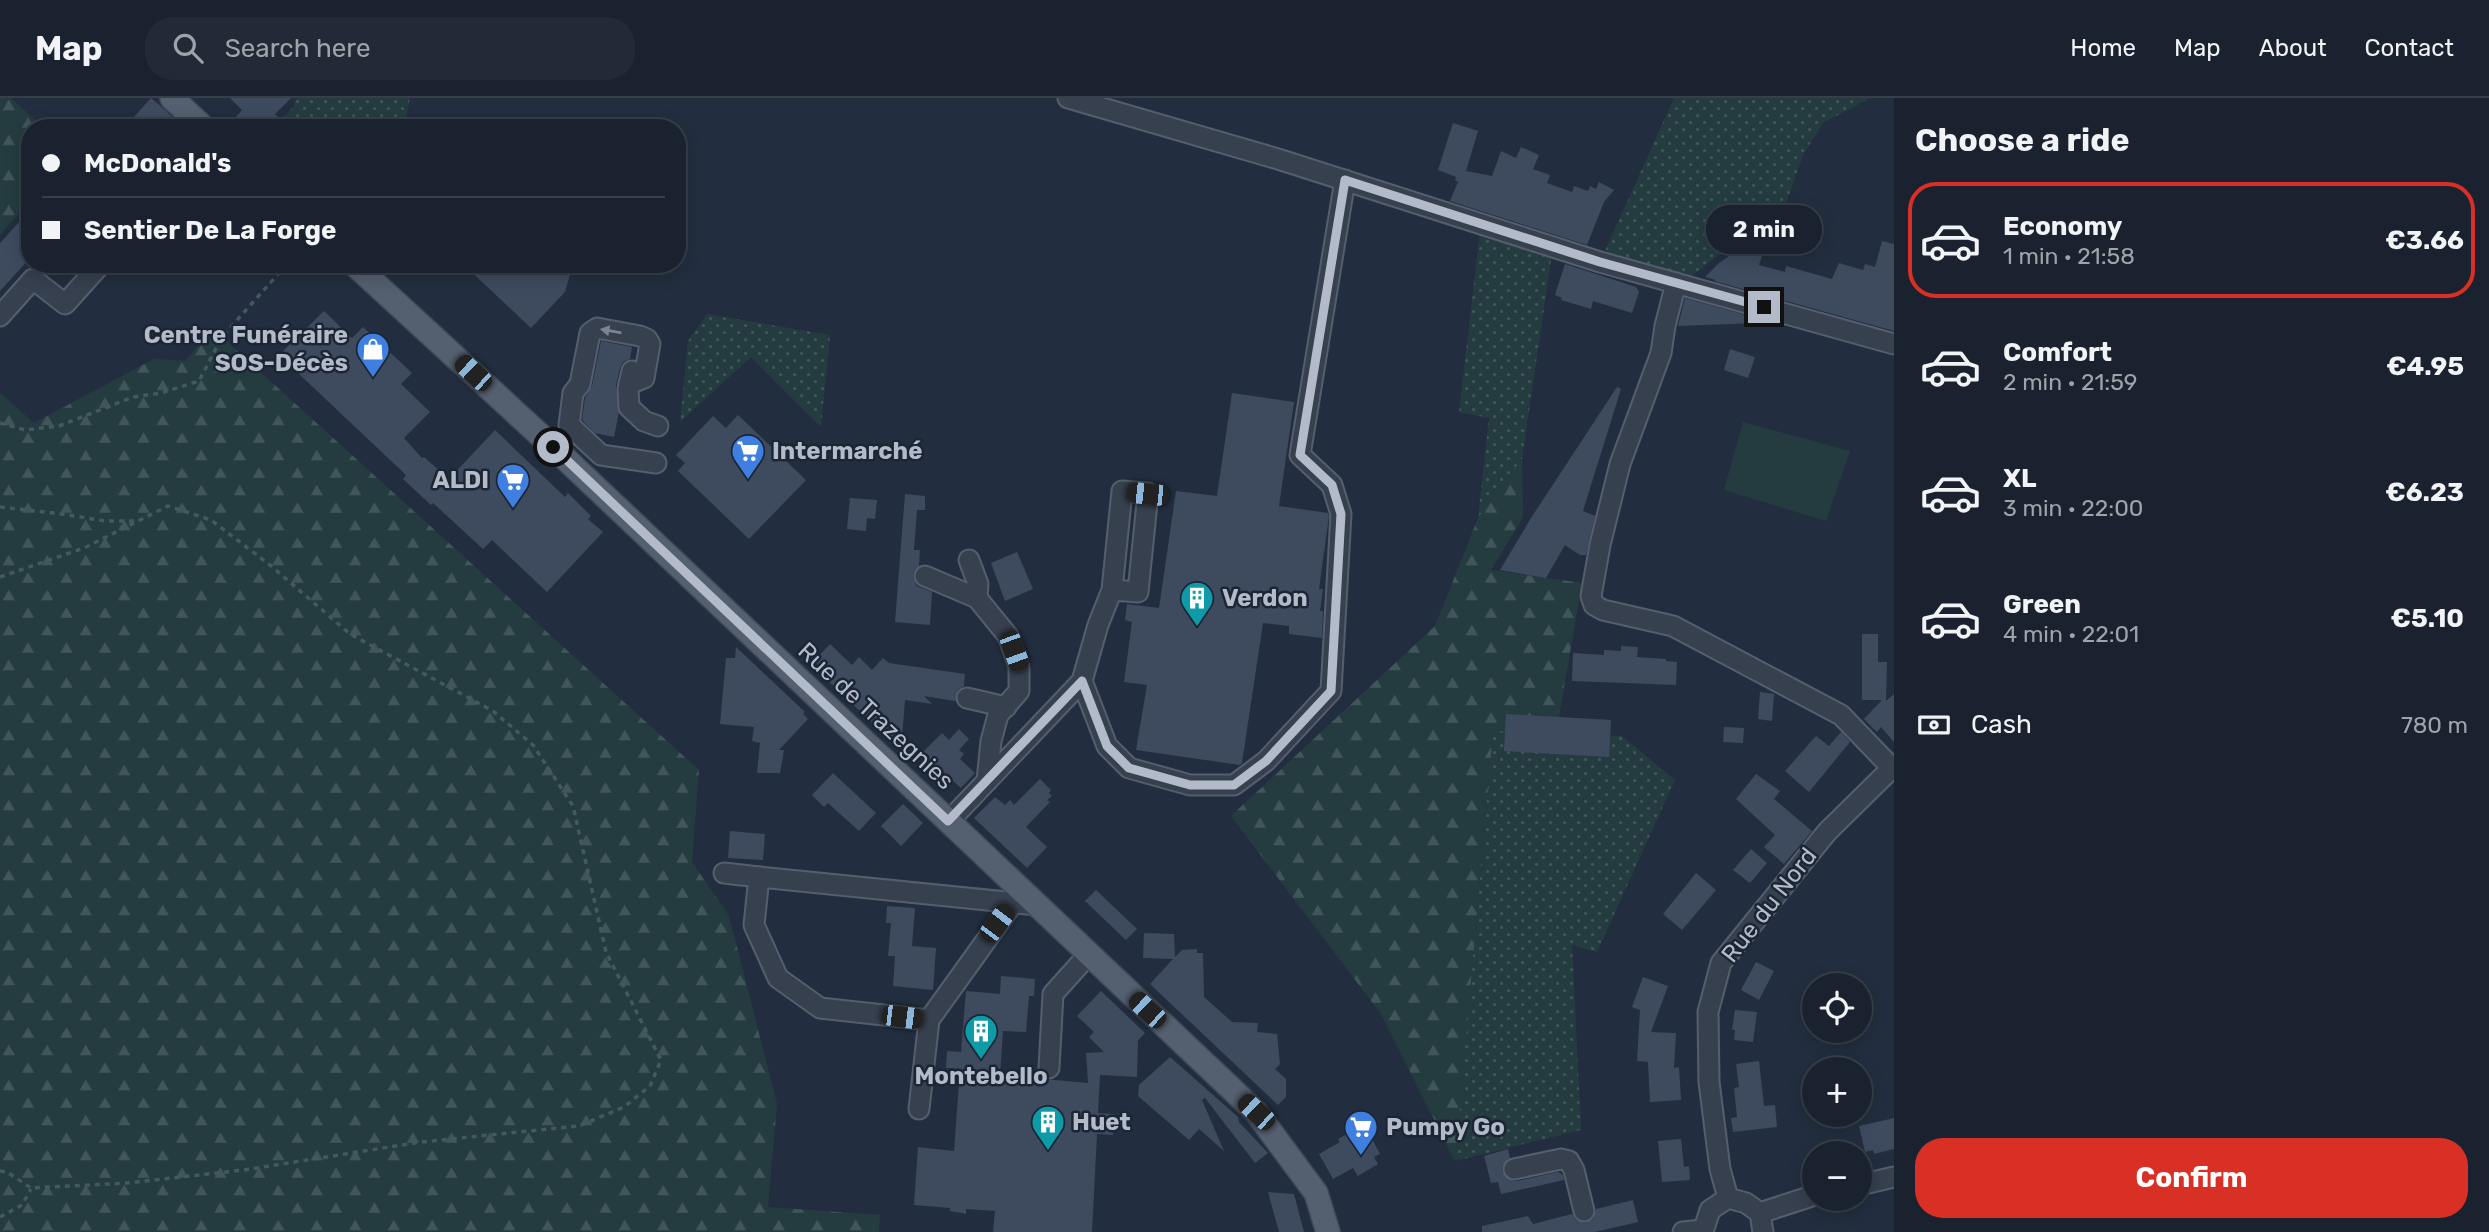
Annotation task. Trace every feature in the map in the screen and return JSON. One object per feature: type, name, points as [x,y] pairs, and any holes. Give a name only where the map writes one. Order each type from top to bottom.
[{"type":"main road","points":[[172,98],[194,119]]},
{"type":"main road","name":"Rue de Trazegnies","points":[[364,273],[553,447],[948,821],[1024,904],[1088,955],[1256,1112],[1316,1193],[1328,1232]]},
{"type":"street","points":[[1068,98],[1345,180],[1600,262],[1894,344]]},
{"type":"street","points":[[1082,681],[1107,746],[1129,768],[1190,785],[1234,785],[1266,761],[1331,691],[1341,514],[1332,485],[1300,455],[1345,180]]},
{"type":"street","points":[[0,316],[33,279],[65,304],[93,273]]},
{"type":"street","points":[[1676,283],[1661,353],[1620,464],[1600,545],[1591,596],[1594,605],[1602,610],[1673,626],[1841,715],[1893,767]]},
{"type":"street","points":[[656,463],[601,455],[569,425],[573,393],[580,384],[590,333],[597,328],[638,336],[629,384],[629,407],[644,421],[659,426]]},
{"type":"street","points":[[948,821],[1082,681],[1098,625],[1112,590],[1122,491],[1147,494],[1138,592],[1112,590]]},
{"type":"street","points":[[969,560],[978,584],[977,597]]},
{"type":"street","points":[[925,576],[977,597],[1008,636],[1019,667],[1019,691],[999,715],[991,741],[987,781]]},
{"type":"street","points":[[967,698],[1006,707]]},
{"type":"street","name":"Rue du Nord","points":[[1728,1198],[1720,1169],[1709,1082],[1707,1012],[1721,963],[1827,832],[1893,767]]},
{"type":"street","points":[[724,873],[1024,904]]},
{"type":"street","points":[[759,877],[754,925],[778,978],[820,1008],[929,1020]]},
{"type":"street","points":[[919,1109],[929,1020],[1024,904]]},
{"type":"street","points":[[1049,1068],[1053,994],[1088,955]]},
{"type":"street","points":[[1514,1169],[1561,1158],[1569,1161],[1574,1170],[1584,1211]]},
{"type":"street","points":[[1872,1182],[1894,1177]]},
{"type":"street","points":[[1696,1231],[1710,1210],[1728,1198],[1746,1203],[1762,1222],[1802,1202]]},
{"type":"path","points":[[0,423],[25,430],[59,426],[133,397],[161,393],[199,381],[222,337],[279,273]]},
{"type":"path","points":[[0,577],[84,548],[168,506],[211,520],[270,565],[350,634],[493,711],[533,745],[573,806],[606,952],[661,1060],[650,1086],[624,1107],[579,1126],[421,1142],[218,1172],[127,1182],[31,1188],[7,1172],[0,1171]]},
{"type":"path","points":[[0,507],[105,521],[137,521]]},
{"type":"path","points":[[0,1217],[22,1205],[31,1188]]},
{"type":"green space","points":[[0,98],[11,98],[34,119],[21,119],[21,211],[0,235]]},
{"type":"green space","points":[[296,98],[410,98],[406,119],[282,119],[294,106]]},
{"type":"green space","points":[[1674,98],[1870,98],[1823,123],[1803,155],[1786,204],[1681,284],[1600,262]]},
{"type":"green space","points":[[1481,223],[1553,247],[1522,459],[1478,518],[1489,418],[1459,412]]},
{"type":"green space","points":[[707,314],[830,335],[821,427],[751,357],[680,422],[688,341]]},
{"type":"green space","points":[[213,329],[699,770],[692,862],[729,916],[777,1104],[768,1207],[880,1215],[879,1232],[0,1232],[0,393],[34,423],[154,359],[185,361]]},
{"type":"green space","points":[[1743,422],[1850,451],[1826,521],[1724,490]]},
{"type":"green space","points":[[1522,459],[1523,517],[1491,570],[1582,583],[1556,734],[1493,731],[1455,1161],[1381,1014],[1231,816],[1435,626],[1478,518]]},
{"type":"green space","points":[[1493,730],[1622,736],[1675,780],[1597,952],[1572,945],[1581,1130],[1455,1161]]},
{"type":"building","points":[[151,98],[174,119],[132,119]]},
{"type":"building","points":[[230,98],[291,98],[275,114],[278,117],[276,119],[236,119],[242,110]]},
{"type":"building","points":[[1453,123],[1478,131],[1466,171],[1492,176],[1501,151],[1516,158],[1521,147],[1539,155],[1533,169],[1550,175],[1547,183],[1572,192],[1574,186],[1588,191],[1590,186],[1596,189],[1599,182],[1614,190],[1604,202],[1587,245],[1450,201],[1458,182],[1456,177],[1438,170]]},
{"type":"building","points":[[21,220],[21,268],[0,291],[0,243]]},
{"type":"building","points":[[1882,241],[1894,244],[1894,331],[1705,277],[1739,249],[1762,256],[1759,265],[1785,272],[1786,266],[1832,279],[1839,263],[1863,270],[1865,264],[1875,267]]},
{"type":"building","points":[[1565,264],[1636,287],[1639,292],[1632,313],[1593,301],[1591,309],[1561,300],[1562,298],[1555,295]]},
{"type":"building","points":[[473,273],[570,273],[565,292],[531,328]]},
{"type":"building","points":[[1685,298],[1756,318],[1756,323],[1678,326]]},
{"type":"building","points":[[324,311],[352,338],[363,327],[412,373],[401,384],[430,412],[404,438],[422,458],[449,479],[495,430],[565,497],[568,493],[591,516],[588,519],[603,532],[547,592],[492,540],[483,549],[433,503],[431,505],[403,479],[406,475],[279,355]]},
{"type":"building","points":[[601,341],[632,347],[630,359],[623,362],[620,368],[616,386],[619,412],[614,437],[595,433],[582,420],[585,398],[592,386]]},
{"type":"building","points":[[1730,349],[1755,357],[1748,378],[1724,370]]},
{"type":"building","points":[[1617,387],[1621,389],[1583,511],[1595,516],[1586,555],[1580,555],[1565,545],[1546,578],[1500,570],[1531,518]]},
{"type":"building","name":"Verdon","points":[[1232,393],[1294,402],[1279,506],[1328,513],[1329,516],[1319,589],[1323,589],[1320,611],[1323,611],[1322,638],[1289,634],[1289,626],[1263,623],[1240,765],[1136,750],[1147,685],[1124,682],[1132,622],[1125,620],[1127,604],[1159,608],[1176,491],[1217,496]]},
{"type":"building","name":"Intermarché","points":[[738,415],[806,480],[749,539],[678,471],[685,463],[676,455],[713,416],[726,428]]},
{"type":"building","points":[[905,494],[925,496],[925,510],[917,510],[914,550],[920,550],[919,566],[913,577],[917,586],[932,592],[930,625],[895,622]]},
{"type":"building","points":[[850,498],[877,500],[875,519],[867,518],[866,531],[847,529]]},
{"type":"building","points":[[1017,552],[1033,589],[1005,601],[991,563]]},
{"type":"building","points":[[1862,634],[1878,634],[1878,662],[1887,662],[1886,701],[1894,694],[1894,742],[1881,727],[1877,732],[1864,719],[1882,700],[1862,700]]},
{"type":"building","points":[[830,644],[852,665],[859,657],[872,670],[883,658],[889,663],[965,674],[964,686],[958,690],[955,701],[924,696],[932,704],[905,700],[901,750],[823,676],[826,672],[814,661]]},
{"type":"building","points":[[1621,646],[1638,647],[1637,657],[1677,662],[1676,685],[1572,681],[1573,653],[1604,655],[1604,650],[1621,651]]},
{"type":"building","points":[[736,647],[805,712],[803,714],[808,719],[779,750],[784,750],[780,773],[757,773],[760,743],[752,741],[754,727],[720,724],[726,658],[735,658]]},
{"type":"building","points":[[1760,692],[1774,694],[1772,721],[1758,719]]},
{"type":"building","points":[[1506,714],[1611,720],[1609,757],[1504,751]]},
{"type":"building","points":[[1724,727],[1744,728],[1743,743],[1723,742]]},
{"type":"building","points":[[959,729],[969,739],[959,750],[964,754],[960,759],[975,773],[961,788],[922,753],[942,733],[949,740]]},
{"type":"building","points":[[1841,732],[1850,742],[1809,792],[1785,771],[1816,736],[1829,746]]},
{"type":"building","points":[[833,773],[876,813],[859,831],[828,803],[824,807],[812,795]]},
{"type":"building","points":[[1756,774],[1780,791],[1774,799],[1812,831],[1784,864],[1764,847],[1775,835],[1736,799]]},
{"type":"building","points":[[1040,779],[1051,790],[1049,793],[1052,796],[1047,800],[1050,802],[1026,827],[1047,847],[1027,868],[974,818],[995,797],[1005,805],[1010,800],[1014,805]]},
{"type":"building","points":[[903,804],[923,823],[901,846],[881,826]]},
{"type":"building","points":[[730,831],[765,834],[763,860],[728,858]]},
{"type":"building","points":[[1751,849],[1767,863],[1750,883],[1733,870]]},
{"type":"building","points":[[1696,873],[1716,890],[1682,930],[1663,914]]},
{"type":"building","points":[[1096,890],[1137,929],[1126,940],[1085,901]]},
{"type":"building","points":[[887,906],[915,908],[912,946],[936,948],[933,990],[893,986],[895,956],[888,956],[891,923],[886,923]]},
{"type":"building","points":[[1144,933],[1174,934],[1175,957],[1182,950],[1197,949],[1197,953],[1203,953],[1204,997],[1232,1022],[1258,1023],[1257,1032],[1277,1034],[1280,1064],[1275,1069],[1286,1079],[1286,1097],[1278,1105],[1150,984],[1173,959],[1143,958]]},
{"type":"building","points":[[1756,962],[1774,971],[1759,1000],[1741,990]]},
{"type":"building","points":[[1001,976],[1035,979],[1034,996],[1029,996],[1026,1032],[1003,1031],[1000,1075],[1088,1083],[1086,1053],[1104,1052],[1089,1037],[1094,1032],[1077,1016],[1101,991],[1145,1033],[1138,1040],[1137,1077],[1100,1075],[1098,1113],[1114,1114],[1113,1135],[1097,1134],[1092,1232],[993,1232],[995,1211],[966,1209],[966,1214],[950,1211],[950,1208],[914,1205],[918,1147],[954,1151],[960,1069],[946,1068],[947,1051],[961,1052],[966,991],[1000,994]]},
{"type":"building","points":[[1643,977],[1668,986],[1651,1032],[1676,1033],[1674,1068],[1679,1067],[1681,1100],[1650,1102],[1648,1062],[1637,1061],[1640,1010],[1632,1007]]},
{"type":"building","points":[[1735,1010],[1757,1012],[1753,1042],[1734,1040],[1735,1030],[1732,1030]]},
{"type":"building","points":[[1170,1057],[1238,1117],[1239,1122],[1268,1153],[1255,1163],[1205,1098],[1202,1100],[1224,1151],[1199,1129],[1189,1140],[1138,1096],[1139,1085]]},
{"type":"building","points":[[1759,1061],[1764,1106],[1775,1105],[1777,1127],[1733,1132],[1731,1118],[1737,1117],[1734,1088],[1739,1087],[1736,1064]]},
{"type":"building","points":[[1894,1118],[1894,1149],[1874,1154],[1872,1141],[1862,1141],[1859,1127],[1872,1127],[1872,1123]]},
{"type":"building","points":[[1358,1128],[1366,1142],[1372,1139],[1380,1154],[1374,1157],[1378,1164],[1358,1176],[1353,1168],[1333,1179],[1319,1154]]},
{"type":"building","points":[[1681,1139],[1684,1167],[1689,1166],[1690,1180],[1662,1182],[1658,1141]]},
{"type":"building","points":[[1508,1149],[1510,1158],[1503,1165],[1502,1171],[1510,1180],[1517,1181],[1558,1172],[1563,1175],[1564,1180],[1501,1194],[1498,1182],[1491,1183],[1484,1156]]},
{"type":"building","points":[[1268,1192],[1294,1194],[1304,1232],[1279,1232]]},
{"type":"building","points":[[1633,1200],[1638,1222],[1595,1232],[1482,1232],[1482,1226],[1528,1216],[1533,1224],[1572,1214],[1576,1220],[1586,1223],[1593,1219],[1596,1209]]},
{"type":"place","name":"Centre Funéraire SOS-Décès","points":[[373,379]]},
{"type":"place","name":"Intermarché","points":[[748,481]]},
{"type":"place","name":"ALDI","points":[[513,510]]},
{"type":"place","name":"Verdon","points":[[1197,628]]},
{"type":"place","name":"Montebello","points":[[981,1061]]},
{"type":"place","name":"Huet","points":[[1048,1152]]},
{"type":"place","name":"Pumpy Go","points":[[1361,1157]]},
{"type":"route","points":[[553,447],[948,821],[1082,681],[1107,746],[1129,768],[1190,785],[1234,785],[1266,761],[1331,691],[1341,514],[1332,485],[1300,455],[1345,180],[1600,262],[1764,307]]}]
